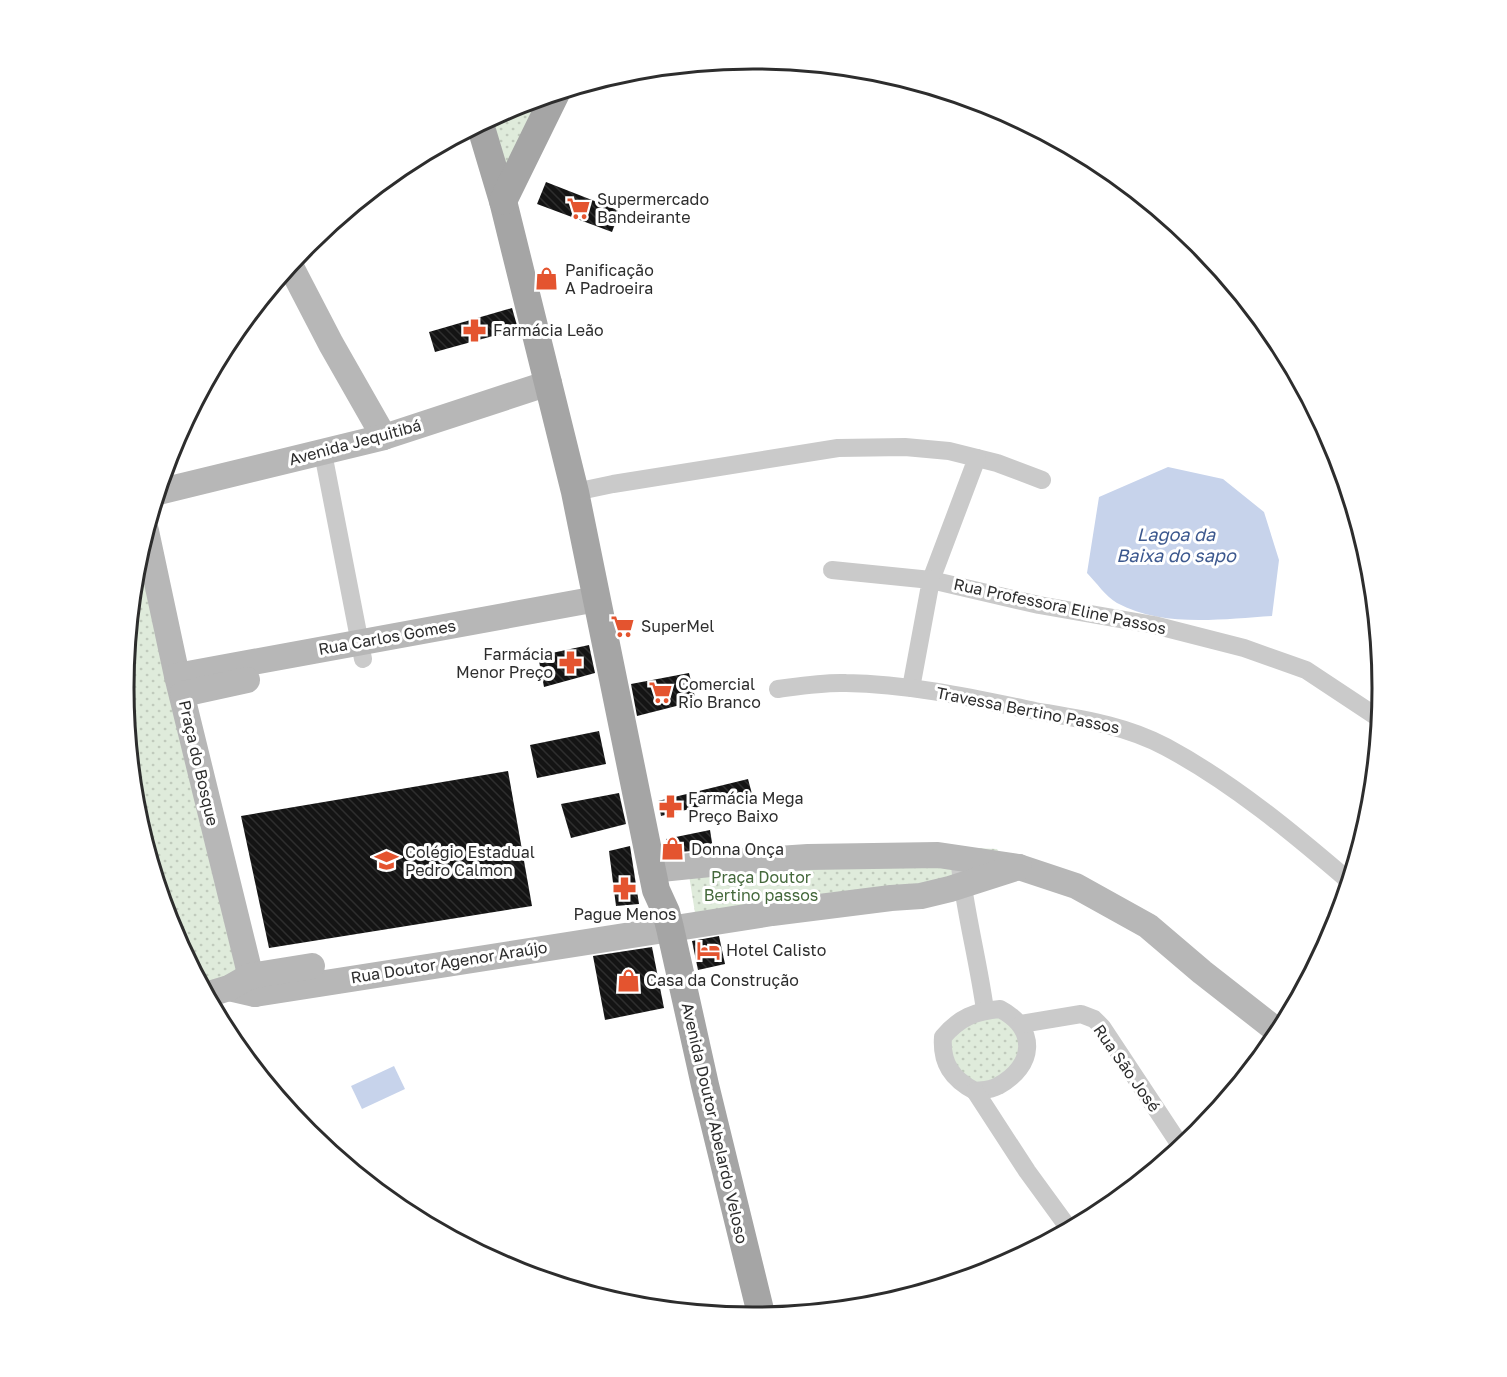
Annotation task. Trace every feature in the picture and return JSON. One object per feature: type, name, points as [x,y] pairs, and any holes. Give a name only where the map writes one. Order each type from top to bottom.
[{"type":"main road","points":[[503,201],[551,103]]},
{"type":"main road","name":"Avenida Doutor Abelardo Veloso","points":[[482,132],[503,201],[575,492],[658,908],[742,1308]]},
{"type":"main road","name":"Avenida Doutor Abelardo Veloso","points":[[697,1087],[759,1308]]},
{"type":"street","points":[[294,273],[384,437]]},
{"type":"street","name":"Avenida Jequitibá","points":[[167,490],[384,437],[549,383]]},
{"type":"street","points":[[575,492],[838,448],[904,447],[949,451],[998,463],[1042,480]]},
{"type":"street","points":[[322,453],[362,650]]},
{"type":"street","name":"Rua Professora Eline Passos","points":[[976,458],[931,580],[1039,605],[1154,625],[1244,648],[1306,670],[1372,714]]},
{"type":"street","name":"Praça do Bosque","points":[[150,550],[180,685],[235,988]]},
{"type":"street","points":[[832,570],[931,580],[911,688]]},
{"type":"street","name":"Rua Carlos Gomes","points":[[180,685],[599,607]]},
{"type":"street","name":"Travessa Bertino Passos","points":[[778,689],[811,684],[846,683],[911,688],[1121,727],[1166,747],[1219,780],[1291,832],[1344,877]]},
{"type":"street","points":[[658,908],[730,862],[808,857],[938,855],[1019,867],[1076,886],[1148,926],[1202,972],[1276,1022]]},
{"type":"street","points":[[959,857],[962,886],[979,966],[985,1010]]},
{"type":"street","points":[[658,908],[827,905],[921,896],[962,886],[1019,867]]},
{"type":"street","name":"Rua Doutor Agenor Araújo","points":[[235,988],[658,908]]},
{"type":"street","points":[[975,1091],[999,1085],[1023,1063],[1027,1051],[1026,1037],[1021,1024],[1012,1015],[1000,1009],[985,1010],[961,1019],[943,1036],[942,1051],[952,1072],[963,1085],[975,1091],[1027,1171],[1065,1224]]},
{"type":"street","name":"Rua São José","points":[[1021,1024],[1081,1014],[1094,1019],[1102,1027],[1177,1140]]},
{"type":"green space","points":[[551,103],[502,200],[482,132]]},
{"type":"green space","points":[[150,549],[250,976],[213,991],[181,926],[155,849],[139,769],[134,688],[139,608]]},
{"type":"green space","name":"Praça Doutor Bertino passos","points":[[972,848],[997,849],[1010,870],[696,919],[688,869]]},
{"type":"green space","points":[[989,1010],[1016,1024],[1023,1063],[999,1085],[973,1087],[945,1052],[961,1019]]},
{"type":"water","name":"Lagoa da Baixa do sapo","points":[[1168,467],[1223,479],[1264,512],[1279,560],[1272,616],[1193,620],[1154,616],[1117,603],[1087,573],[1099,497]]},
{"type":"water","points":[[394,1066],[405,1089],[362,1109],[351,1086]]},
{"type":"building","name":"Supermercado Bandeirante","points":[[546,182],[620,211],[612,232],[537,204]]},
{"type":"building","name":"Farmácia Leão","points":[[512,308],[518,329],[435,352],[429,332]]},
{"type":"building","name":"Farmácia Menor Preço","points":[[589,645],[595,673],[544,687],[538,656]]},
{"type":"building","name":"Comercial Rio Branco","points":[[689,673],[696,701],[637,716],[631,684]]},
{"type":"building","points":[[599,731],[606,764],[537,778],[530,745]]},
{"type":"building","name":"Colégio Estadual Pedro Calmon","points":[[508,771],[532,906],[269,948],[241,816]]},
{"type":"building","points":[[748,779],[752,794],[661,816],[658,801]]},
{"type":"building","points":[[619,793],[626,824],[571,838],[561,804]]},
{"type":"building","points":[[710,830],[713,849],[669,853],[666,839]]},
{"type":"building","points":[[630,846],[639,904],[616,906],[609,851]]},
{"type":"building","name":"Hotel Calisto","points":[[719,936],[725,964],[698,970],[692,941]]},
{"type":"building","name":"Casa da Construção","points":[[652,947],[664,1008],[605,1020],[593,956]]},
{"type":"place","name":"Supermercado Bandeirante","points":[[579,208]]},
{"type":"place","name":"Panificação A Padroeira","points":[[547,279]]},
{"type":"place","name":"Farmácia Leão","points":[[475,330]]},
{"type":"place","name":"SuperMel","points":[[623,626]]},
{"type":"place","name":"Farmácia Menor Preço","points":[[571,663]]},
{"type":"place","name":"Comercial Rio Branco","points":[[660,693]]},
{"type":"place","name":"Farmácia Mega Preço Baixo","points":[[670,807]]},
{"type":"place","name":"Donna Onça","points":[[673,849]]},
{"type":"place","name":"Colégio Estadual Pedro Calmon","points":[[387,861]]},
{"type":"place","name":"Pague Menos","points":[[625,889]]},
{"type":"place","name":"Hotel Calisto","points":[[708,950]]},
{"type":"place","name":"Casa da Construção","points":[[628,980]]}]
